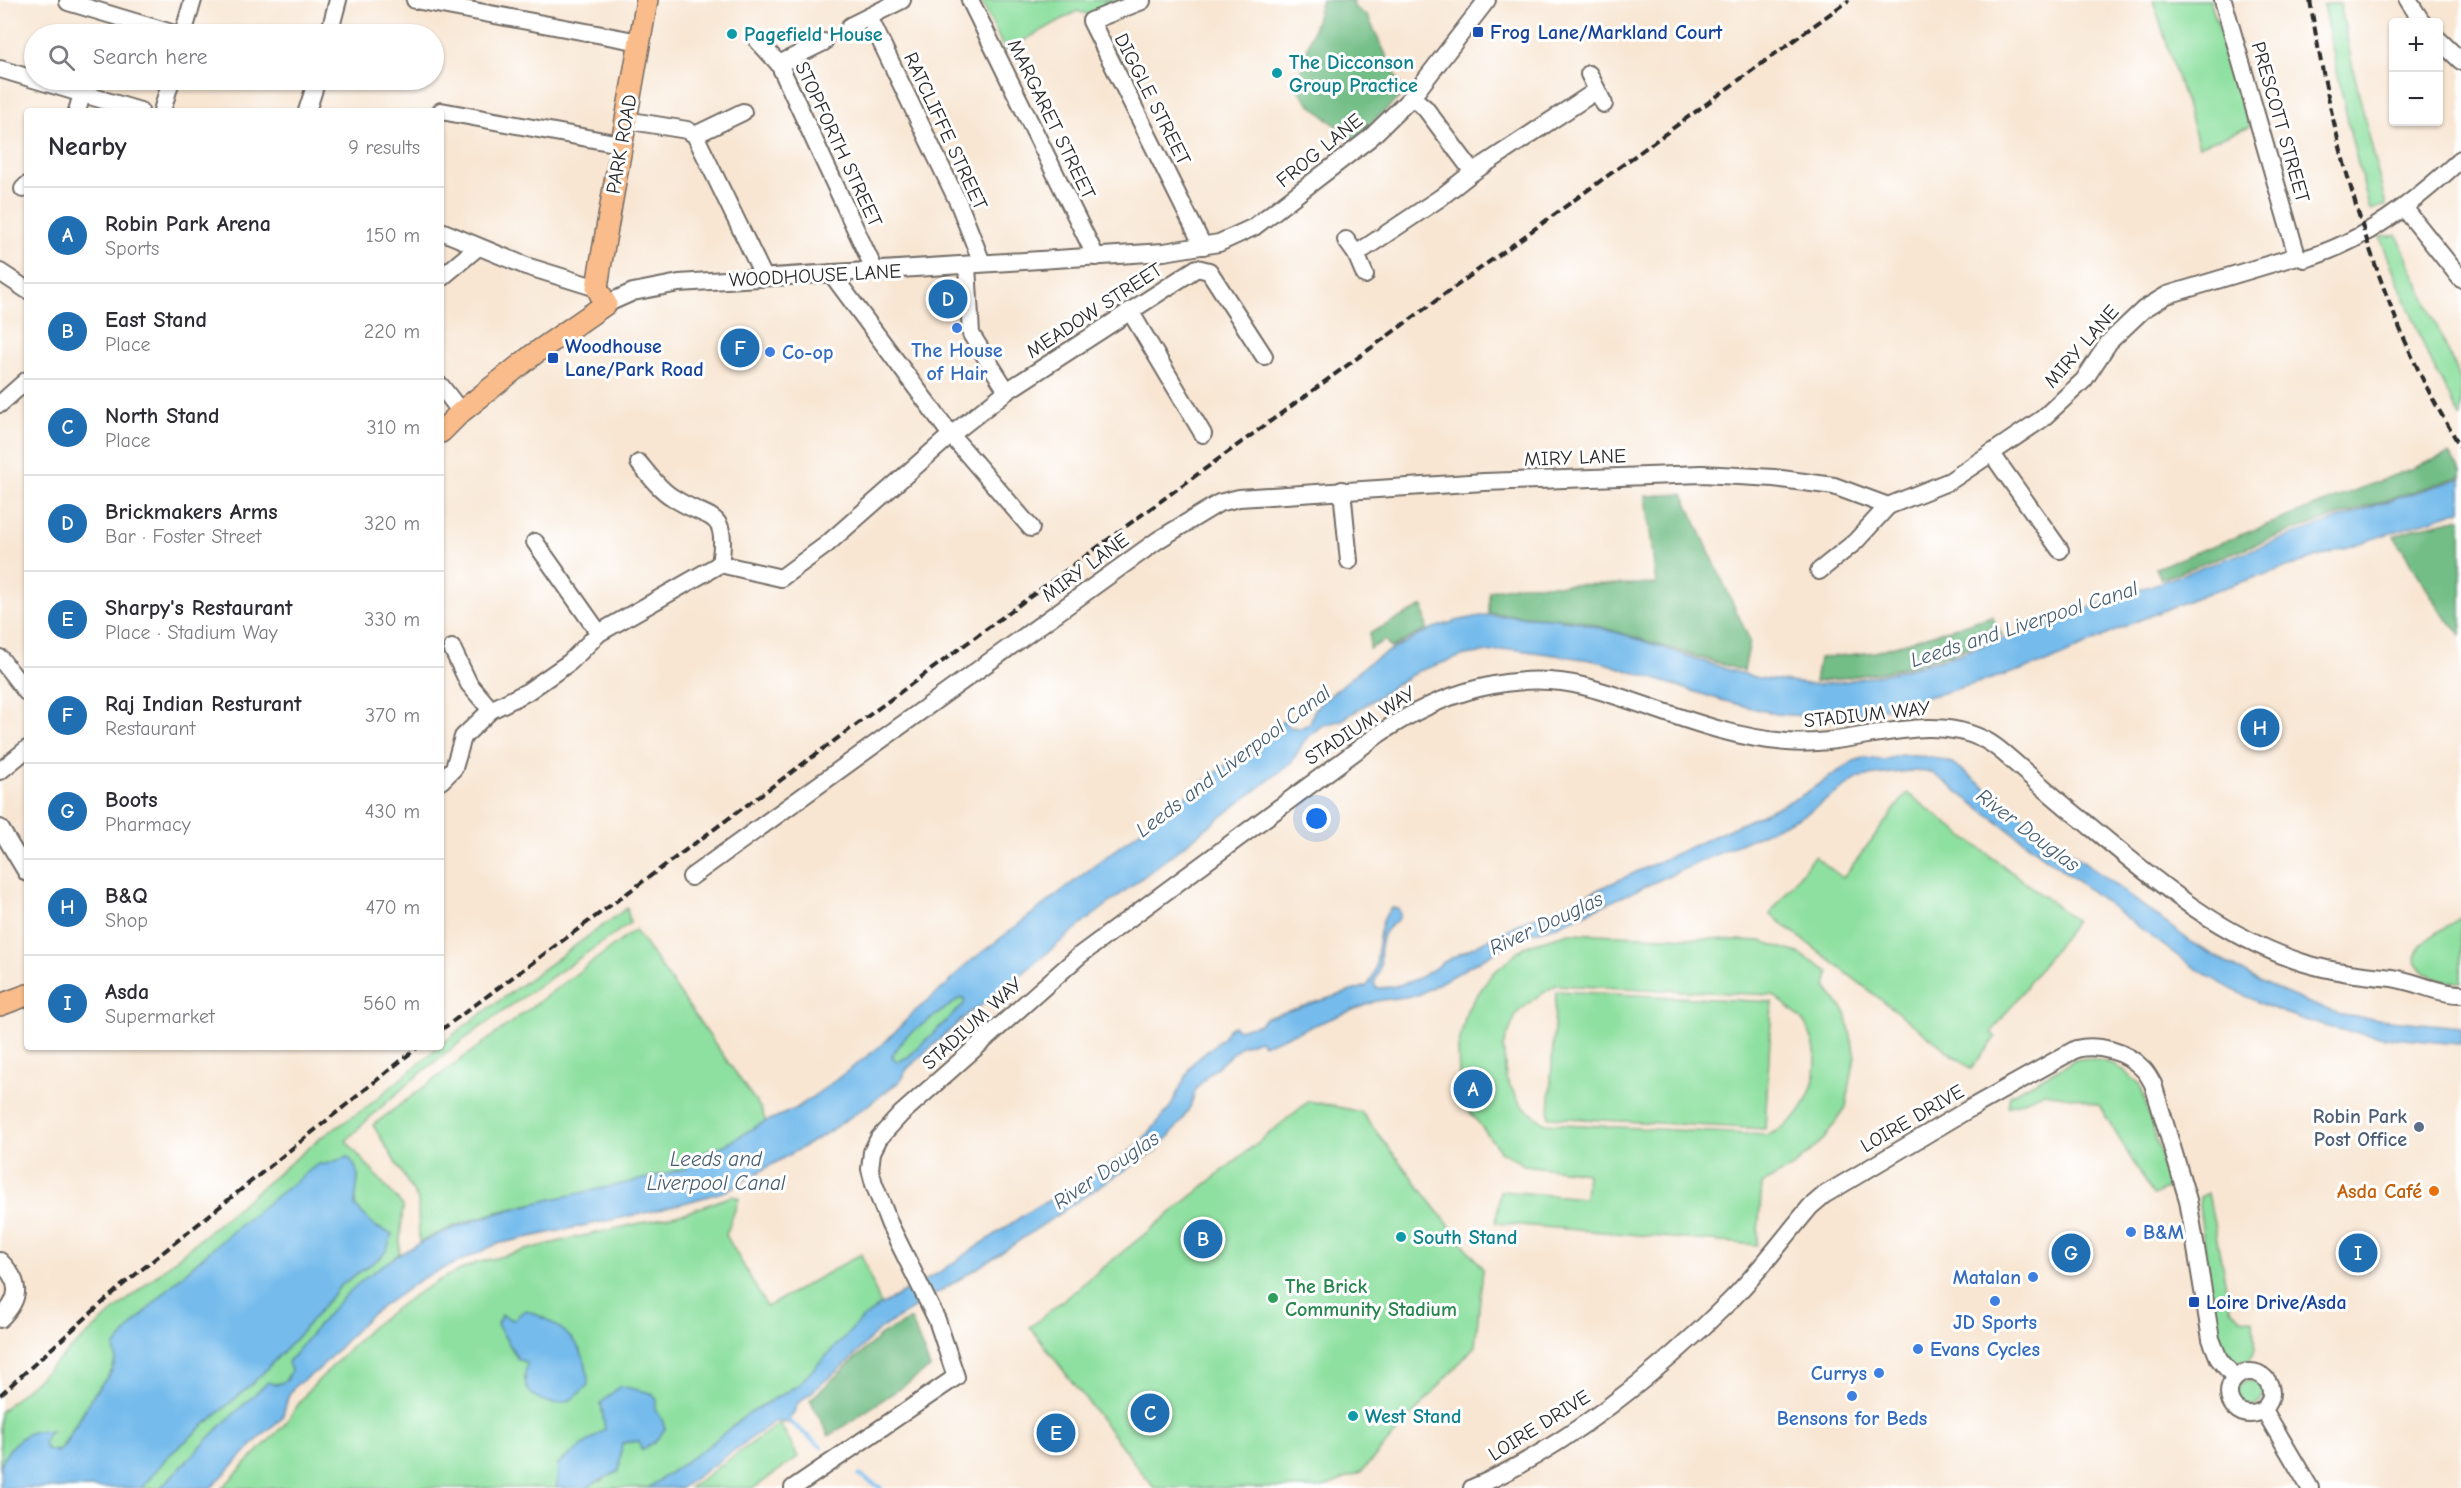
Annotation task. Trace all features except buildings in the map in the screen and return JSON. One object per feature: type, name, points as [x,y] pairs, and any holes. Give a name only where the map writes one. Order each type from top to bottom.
[{"type":"main road","name":"PARK ROAD","points":[[602,296],[620,144],[647,0]]},
{"type":"main road","name":"WOODHOUSE LANE","points":[[444,429],[461,412],[602,296]]},
{"type":"main road","points":[[0,1005],[24,996]]},
{"type":"street","points":[[186,24],[193,0]]},
{"type":"street","points":[[332,24],[338,0]]},
{"type":"street","points":[[415,0],[640,42]]},
{"type":"street","points":[[850,26],[902,0]]},
{"type":"street","name":"MARGARET STREET","points":[[970,0],[1096,257]]},
{"type":"street","name":"FROG LANE","points":[[1234,237],[1276,211],[1370,138],[1412,97],[1487,0]]},
{"type":"street","name":"PRESCOTT STREET","points":[[2223,0],[2297,256]]},
{"type":"street","points":[[2408,0],[2419,18]]},
{"type":"street","name":"DIGGLE STREET","points":[[1142,1],[1090,21],[1203,246]]},
{"type":"street","points":[[68,2],[92,4],[147,24]]},
{"type":"street","name":"RATCLIFFE STREET","points":[[869,17],[959,204],[975,264],[971,334],[1007,391]]},
{"type":"street","name":"STOPFORTH STREET","points":[[758,41],[779,64],[875,271]]},
{"type":"street","points":[[779,64],[824,42]]},
{"type":"street","points":[[2443,43],[2461,61]]},
{"type":"street","points":[[0,69],[24,79]]},
{"type":"street","points":[[1356,254],[1440,198],[1473,172],[1600,98],[1589,74]]},
{"type":"street","points":[[49,90],[80,103],[118,108]]},
{"type":"street","points":[[163,108],[168,90]]},
{"type":"street","points":[[308,108],[314,90]]},
{"type":"street","points":[[1412,97],[1425,108],[1473,172]]},
{"type":"street","points":[[444,112],[620,144]]},
{"type":"street","points":[[695,135],[743,112]]},
{"type":"street","points":[[625,120],[687,130],[695,135],[738,219],[764,277]]},
{"type":"street","name":"MIRY LANE","points":[[691,877],[1158,540],[1219,503],[1239,498],[1342,490],[1610,476],[1702,474],[1774,478],[1834,486],[1888,506],[1950,481],[2042,418],[2084,380],[2121,328],[2144,309],[2167,295],[2297,256],[2304,259],[2331,251],[2404,208],[2460,162]]},
{"type":"street","points":[[2404,208],[2461,279]]},
{"type":"street","points":[[444,232],[602,296]]},
{"type":"street","name":"WOODHOUSE LANE","points":[[602,296],[665,285],[764,277],[1164,252],[1203,246],[1234,237]]},
{"type":"street","points":[[1346,240],[1356,254],[1365,275]]},
{"type":"street","points":[[444,275],[478,247]]},
{"type":"street","name":"MEADOW STREET","points":[[720,564],[781,578],[826,545],[951,435],[1007,391],[1197,268],[1209,271],[1264,356]]},
{"type":"street","points":[[0,272],[24,288]]},
{"type":"street","points":[[831,273],[951,435],[1031,528]]},
{"type":"street","points":[[1130,310],[1203,434]]},
{"type":"street","points":[[0,404],[24,383]]},
{"type":"street","points":[[444,390],[461,412]]},
{"type":"street","points":[[1992,454],[2060,550]]},
{"type":"street","points":[[444,779],[454,768],[463,737],[491,710],[527,692],[570,662],[599,633],[720,564],[724,538],[718,524],[705,512],[673,498],[658,486],[639,463]]},
{"type":"street","points":[[1342,490],[1349,561]]},
{"type":"street","points":[[1819,571],[1855,542],[1888,506]]},
{"type":"street","points":[[535,542],[599,633]]},
{"type":"street","points":[[452,648],[470,684],[491,710]]},
{"type":"street","points":[[0,658],[24,689]]},
{"type":"street","name":"STADIUM WAY","points":[[793,1488],[956,1377],[937,1320],[879,1199],[870,1169],[872,1152],[879,1138],[901,1114],[1080,955],[1335,765],[1410,714],[1426,705],[1464,691],[1530,682],[1583,686],[1731,733],[1779,742],[1840,741],[1932,727],[1944,727],[1970,734],[1995,746],[2084,822],[2213,922],[2265,948],[2307,964],[2371,978],[2394,978],[2433,990],[2461,994]]},
{"type":"street","points":[[0,771],[24,751]]},
{"type":"street","points":[[0,828],[24,868]]},
{"type":"street","name":"LOIRE DRIVE","points":[[1472,1488],[1522,1463],[1557,1442],[1645,1377],[1730,1301],[1810,1208],[1824,1195],[2076,1049],[2089,1046],[2109,1049],[2127,1058],[2142,1067],[2153,1084],[2188,1200],[2211,1338],[2218,1359],[2235,1378]]},
{"type":"street","points":[[0,1261],[9,1270],[16,1284],[16,1295],[11,1308],[0,1319]]},
{"type":"street","points":[[2255,1372],[2268,1380],[2272,1392],[2264,1410],[2246,1414],[2235,1408],[2231,1403],[2229,1390],[2235,1378],[2241,1374],[2255,1372]]},
{"type":"street","points":[[2264,1410],[2310,1488]]},
{"type":"green space","points":[[981,0],[1129,0],[1090,15],[1077,11],[1005,51]]},
{"type":"green space","points":[[1322,0],[1353,0],[1354,7],[1368,17],[1404,93],[1353,140],[1311,105],[1296,87]]},
{"type":"green space","points":[[2153,0],[2210,0],[2250,126],[2199,146]]},
{"type":"green space","points":[[2340,3],[2353,69],[2386,206],[2370,210],[2352,141],[2323,5]]},
{"type":"green space","points":[[2397,235],[2461,381],[2461,419],[2429,358],[2380,237]]},
{"type":"green space","points":[[2449,454],[2461,471],[2461,476],[2292,531],[2161,579],[2156,568]]},
{"type":"green space","points":[[1683,494],[1750,641],[1744,671],[1578,620],[1489,613],[1489,591],[1521,585],[1656,584],[1646,496]]},
{"type":"green space","points":[[2461,518],[2461,635],[2440,610],[2394,536],[2413,529]]},
{"type":"green space","points":[[1423,606],[1427,629],[1391,648],[1385,640],[1370,649],[1370,633]]},
{"type":"green space","points":[[1992,616],[2002,635],[1950,654],[1889,671],[1815,682],[1819,658],[1875,652]]},
{"type":"green space","points":[[1907,793],[2076,921],[1991,1033],[1996,1037],[1971,1069],[1770,914],[1814,856],[1843,878]]},
{"type":"green space","points":[[627,908],[630,923],[519,999],[447,1053],[378,1110],[346,1141],[403,1206],[399,1254],[343,1298],[289,1361],[291,1371],[284,1383],[272,1384],[226,1421],[160,1488],[142,1488],[166,1458],[252,1384],[301,1333],[341,1285],[381,1257],[392,1234],[376,1227],[355,1206],[358,1175],[348,1157],[326,1164],[116,1358],[112,1371],[94,1394],[60,1450],[49,1451],[44,1445],[45,1437],[51,1431],[8,1453],[0,1466],[0,1412],[114,1311],[319,1139],[367,1107],[435,1050],[444,1050],[444,1043]]},
{"type":"green space","points":[[2461,917],[2461,982],[2434,977],[2419,968],[2415,962],[2416,954],[2422,945]]},
{"type":"green space","points":[[635,930],[761,1109],[766,1122],[727,1144],[692,1158],[687,1168],[505,1210],[461,1224],[419,1243],[418,1200],[373,1125]]},
{"type":"green space","points":[[1569,933],[1761,941],[1798,953],[1829,972],[1826,987],[1846,1013],[1855,1056],[1846,1107],[1824,1139],[1793,1167],[1762,1184],[1757,1245],[1496,1223],[1500,1191],[1585,1198],[1587,1173],[1524,1165],[1500,1151],[1467,1108],[1459,1078],[1458,1047],[1467,1010],[1491,975],[1525,946]],"holes":[[[1556,985],[1773,995],[1795,1013],[1808,1029],[1815,1050],[1816,1065],[1814,1081],[1801,1109],[1780,1129],[1766,1135],[1544,1123],[1520,1104],[1506,1078],[1503,1046],[1517,1013]]]},
{"type":"green space","points":[[1556,991],[1772,1002],[1765,1129],[1549,1117]]},
{"type":"green space","points":[[964,998],[965,1004],[908,1057],[897,1062],[892,1056],[906,1036],[959,999]]},
{"type":"green space","points":[[2088,1058],[2114,1064],[2140,1084],[2170,1187],[2153,1195],[2099,1105],[2079,1098],[2043,1093],[2008,1107],[2010,1095],[2075,1060]]},
{"type":"green space","name":"The Brick Community Stadium","points":[[1309,1101],[1361,1112],[1483,1269],[1475,1346],[1361,1472],[1323,1488],[1154,1488],[1030,1327]]},
{"type":"green space","points":[[2208,1193],[2230,1308],[2241,1318],[2253,1320],[2255,1347],[2248,1362],[2234,1359],[2225,1351],[2215,1325],[2199,1206],[2200,1197]]},
{"type":"green space","points":[[732,1196],[739,1198],[726,1235],[767,1307],[861,1254],[881,1305],[863,1318],[797,1386],[749,1413],[707,1447],[648,1488],[587,1488],[591,1483],[603,1481],[621,1443],[639,1441],[641,1449],[662,1419],[655,1409],[601,1403],[605,1429],[558,1464],[557,1488],[222,1488],[284,1425],[307,1392],[370,1328],[411,1297],[443,1278],[476,1263],[685,1213]],"holes":[[[502,1315],[513,1320],[556,1404],[527,1363],[518,1359],[497,1324]]]},
{"type":"green space","points":[[911,1319],[930,1368],[829,1436],[810,1400],[881,1335]]},
{"type":"green space","points":[[2250,1380],[2259,1384],[2263,1393],[2259,1402],[2250,1406],[2241,1402],[2237,1393],[2241,1384]]},
{"type":"green space","points":[[780,1423],[798,1457],[754,1488],[689,1488]]},
{"type":"water","name":"Leeds and Liverpool Canal","points":[[2461,478],[2461,510],[2205,594],[2132,623],[2049,662],[1870,712],[1819,717],[1776,714],[1721,700],[1598,661],[1512,649],[1465,655],[1416,672],[1342,720],[1321,726],[1305,740],[1291,763],[1077,928],[993,998],[969,1013],[907,1069],[900,1081],[822,1136],[726,1191],[663,1209],[497,1244],[423,1278],[368,1317],[318,1370],[296,1385],[289,1394],[282,1418],[261,1436],[211,1488],[160,1488],[268,1382],[276,1385],[287,1380],[291,1371],[288,1362],[331,1311],[359,1283],[395,1257],[434,1237],[516,1208],[687,1168],[692,1158],[727,1144],[760,1124],[795,1109],[883,1044],[913,1013],[949,983],[963,967],[1284,720],[1289,727],[1301,728],[1310,723],[1315,708],[1371,661],[1431,629],[1486,615],[1550,618],[1579,622],[1759,678],[1818,685],[1890,673],[1953,656],[2380,504]],"holes":[[[964,998],[964,1004],[908,1057],[897,1062],[892,1056],[906,1036],[959,999]]]},
{"type":"water","name":"River Douglas","points":[[1901,755],[1931,757],[1952,763],[2194,944],[2259,981],[2306,1002],[2347,1016],[2461,1027],[2461,1044],[2349,1031],[2294,1017],[2255,1001],[2183,960],[1931,772],[1909,771],[1860,777],[1804,815],[1557,926],[1527,934],[1418,995],[1376,1001],[1269,1043],[1263,1044],[1260,1040],[1241,1046],[1196,1089],[1190,1107],[1181,1122],[1157,1151],[880,1329],[848,1362],[797,1404],[793,1415],[788,1419],[793,1425],[783,1421],[774,1422],[681,1488],[648,1488],[707,1447],[749,1413],[797,1386],[863,1318],[881,1305],[938,1273],[1034,1208],[1068,1191],[1140,1143],[1169,1109],[1193,1063],[1223,1038],[1229,1028],[1234,1026],[1238,1030],[1260,1024],[1266,1018],[1367,986],[1375,968],[1381,928],[1391,908],[1398,908],[1400,916],[1386,929],[1382,937],[1380,966],[1374,984],[1377,988],[1403,984],[1419,978],[1440,964],[1524,921],[1556,909],[1801,796],[1854,761],[1864,758],[1884,760]]},
{"type":"water","points":[[348,1157],[358,1175],[355,1206],[376,1227],[392,1234],[387,1250],[381,1257],[341,1285],[301,1333],[252,1384],[166,1458],[142,1488],[0,1488],[1,1464],[9,1450],[21,1438],[44,1430],[52,1432],[48,1433],[44,1441],[46,1449],[57,1452],[63,1447],[94,1394],[112,1371],[116,1358],[114,1347],[136,1321],[185,1273],[237,1228],[318,1164],[326,1164]]},
{"type":"water","points":[[525,1310],[550,1321],[561,1329],[578,1347],[584,1358],[588,1385],[570,1400],[558,1403],[547,1402],[534,1396],[527,1388],[525,1377],[527,1363],[518,1359],[497,1324],[502,1315],[513,1320]]},
{"type":"water","points":[[620,1386],[651,1393],[657,1400],[655,1409],[665,1429],[655,1442],[642,1450],[639,1441],[622,1443],[619,1471],[587,1488],[557,1488],[558,1464],[605,1429],[601,1403]]},
{"type":"waterway","points":[[789,1421],[821,1447]]},
{"type":"waterway","points":[[859,1475],[881,1488]]},
{"type":"railway","points":[[444,1028],[1110,538],[1849,0]]},
{"type":"railway","points":[[2310,0],[2340,148],[2368,244],[2404,338],[2429,392],[2461,448]]},
{"type":"railway","points":[[0,1395],[120,1287],[414,1050]]},
{"type":"place","name":"Frog Lane/Markland Court","points":[[1478,32]]},
{"type":"place","name":"Pagefield House","points":[[732,34]]},
{"type":"place","name":"The Dicconson Group Practice","points":[[1277,73]]},
{"type":"place","name":"Brickmakers Arms","points":[[948,299]]},
{"type":"place","name":"The House of Hair","points":[[957,328]]},
{"type":"place","name":"Raj Indian Resturant","points":[[740,348]]},
{"type":"place","name":"Co-op","points":[[770,352]]},
{"type":"place","name":"Woodhouse Lane/Park Road","points":[[553,358]]},
{"type":"place","name":"B&Q","points":[[2260,728]]},
{"type":"place","name":"Robin Park Arena","points":[[1473,1089]]},
{"type":"place","name":"Robin Park Post Office","points":[[2419,1127]]},
{"type":"place","name":"Asda Café","points":[[2434,1191]]},
{"type":"place","name":"B&M","points":[[2131,1232]]},
{"type":"place","name":"South Stand","points":[[1401,1237]]},
{"type":"place","name":"East Stand","points":[[1203,1239]]},
{"type":"place","name":"Boots","points":[[2071,1253]]},
{"type":"place","name":"Asda","points":[[2358,1253]]},
{"type":"place","name":"Matalan","points":[[2033,1277]]},
{"type":"place","name":"The Brick Community Stadium","points":[[1273,1298]]},
{"type":"place","name":"JD Sports","points":[[1995,1301]]},
{"type":"place","name":"Loire Drive/Asda","points":[[2194,1302]]},
{"type":"place","name":"Evans Cycles","points":[[1918,1349]]},
{"type":"place","name":"Currys","points":[[1879,1373]]},
{"type":"place","name":"Bensons for Beds","points":[[1852,1396]]},
{"type":"place","name":"North Stand","points":[[1150,1413]]},
{"type":"place","name":"West Stand","points":[[1353,1416]]},
{"type":"place","name":"Sharpy's Restaurant","points":[[1056,1433]]}]
